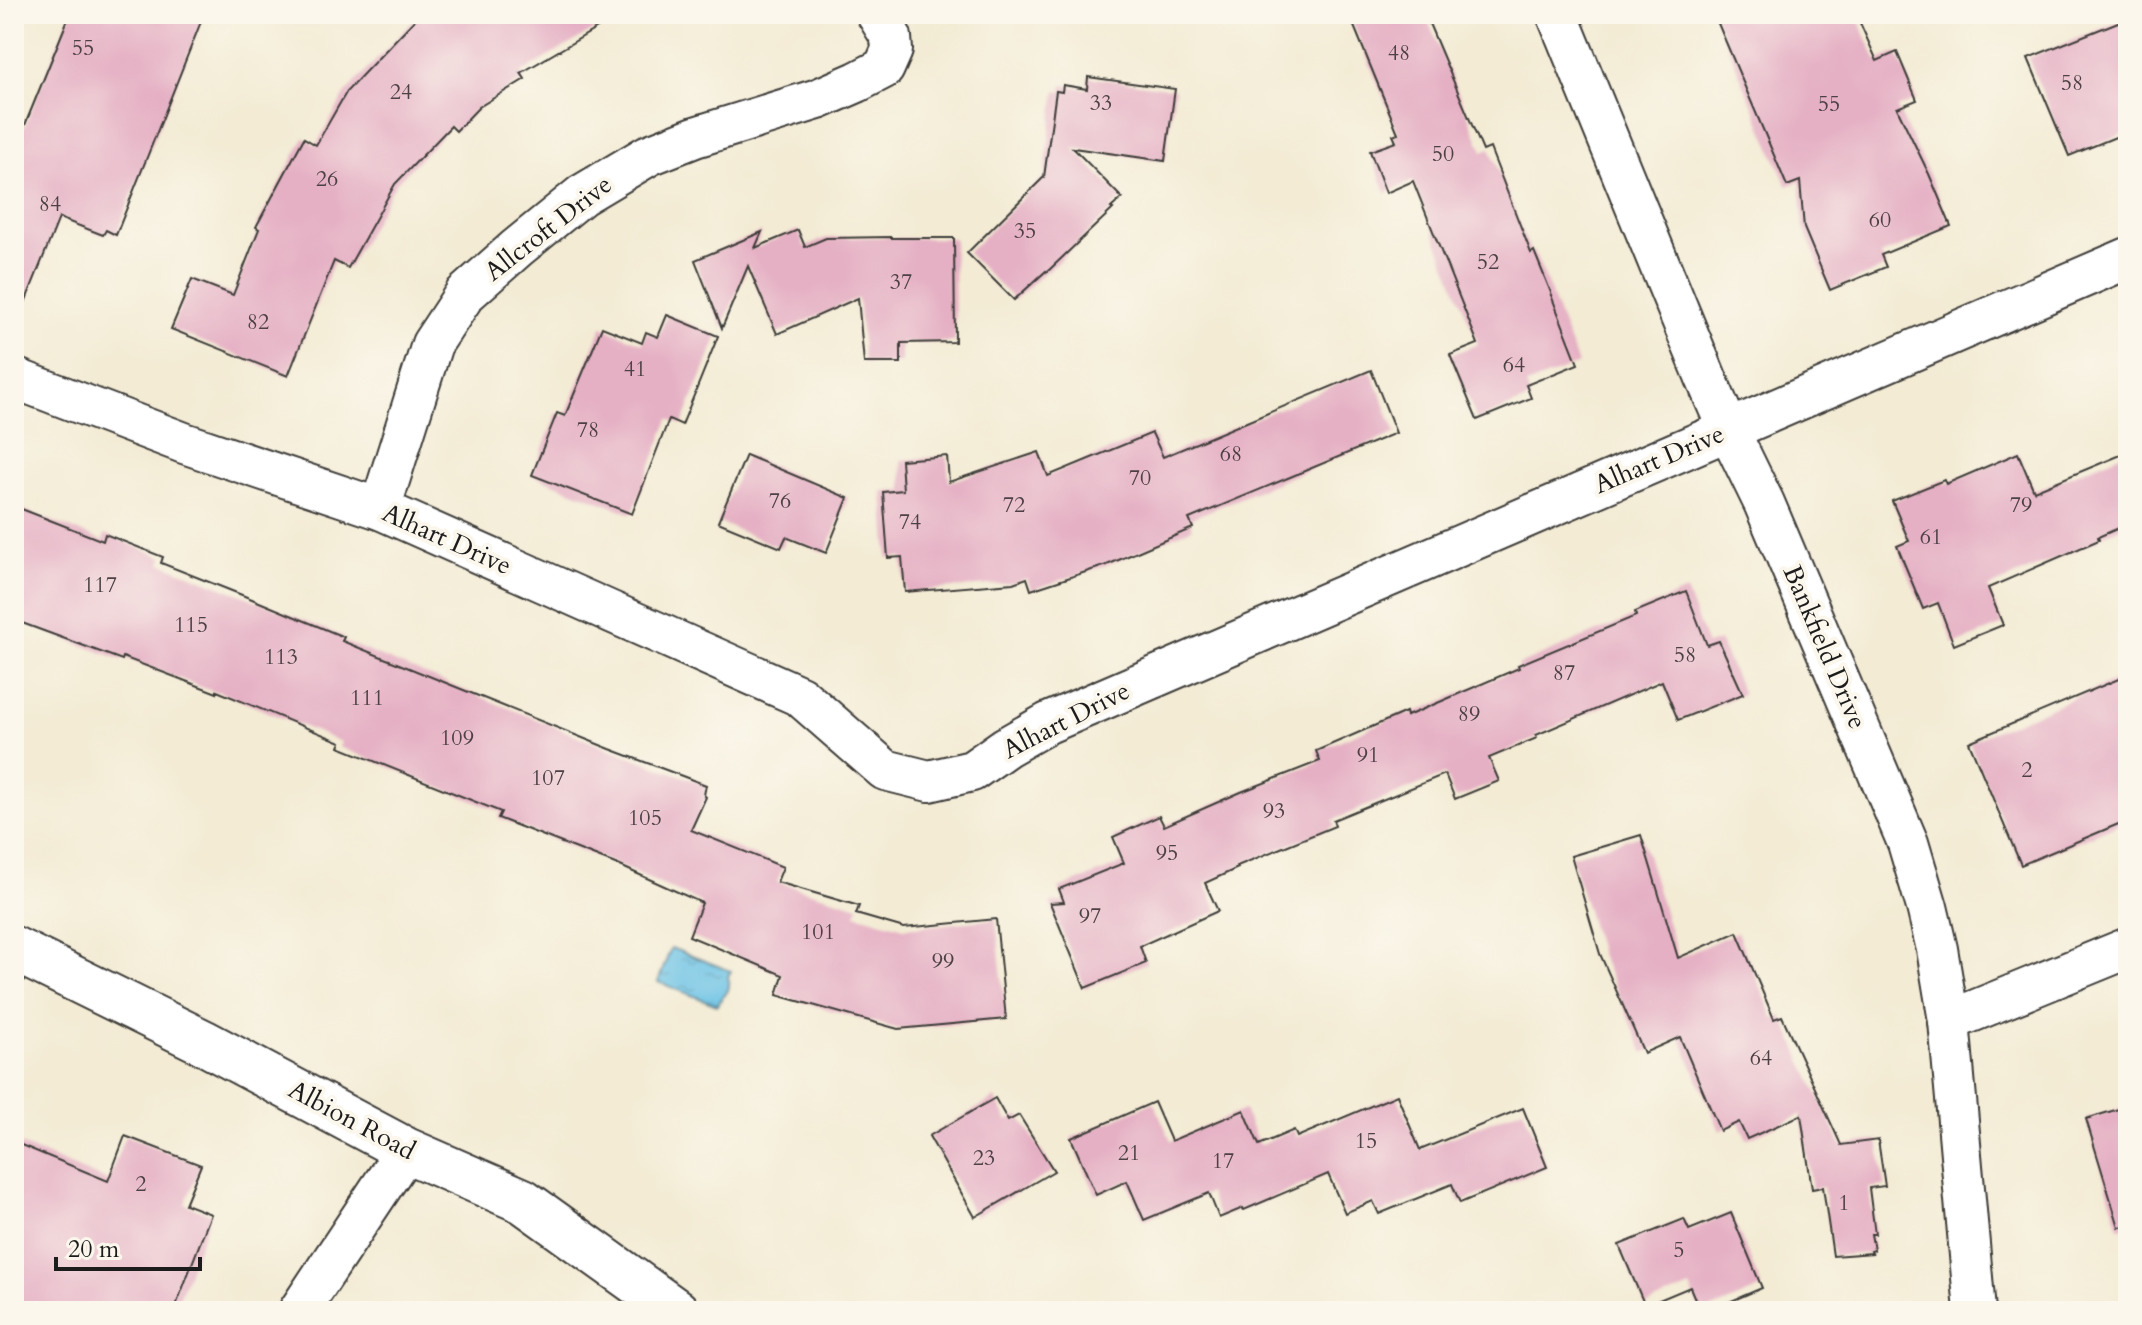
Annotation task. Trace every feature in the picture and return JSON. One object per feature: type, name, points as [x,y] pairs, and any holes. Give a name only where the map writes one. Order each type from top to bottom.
[{"type":"main road","name":"Albion Road","points":[[14,949],[203,1042],[406,1150],[523,1201],[676,1311]]},
{"type":"street","name":"Allcroft Drive","points":[[380,509],[432,344],[465,294],[582,195],[649,155],[695,137],[818,99],[884,68],[892,50],[891,37],[877,14]]},
{"type":"street","name":"Bankfield Drive","points":[[1557,14],[1728,429],[1764,503],[1908,843],[1937,949],[1949,1021],[1975,1311]]},
{"type":"street","name":"Alhart Drive","points":[[14,378],[184,443],[380,509],[800,696],[885,770],[929,781],[972,771],[1048,723],[2128,258]]},
{"type":"street","points":[[1949,1021],[2128,948]]},
{"type":"street","points":[[299,1311],[406,1150]]},
{"type":"water","points":[[671,948],[731,971],[728,990],[717,1005],[658,982]]},
{"type":"building","points":[[70,14],[204,14],[116,235],[106,230],[103,235],[59,218],[14,325],[14,152]]},
{"type":"building","points":[[420,14],[621,14],[521,73],[525,79],[479,107],[456,131],[451,126],[395,184],[348,268],[334,261],[288,376],[171,329],[192,279],[233,295],[259,229],[256,227],[304,138],[316,145],[347,91]]},
{"type":"building","points":[[1349,14],[1425,14],[1483,151],[1490,148],[1578,364],[1526,385],[1531,398],[1477,420],[1450,355],[1478,344],[1413,181],[1386,193],[1370,151],[1396,142],[1393,135],[1398,133]]},
{"type":"building","points":[[1714,14],[1856,14],[1877,61],[1897,52],[1917,100],[1897,108],[1951,226],[1881,255],[1886,267],[1830,290],[1804,228],[1800,181],[1787,186]]},
{"type":"building","points":[[2128,18],[2128,132],[2069,156],[2028,58]]},
{"type":"building","points":[[1088,77],[1175,89],[1165,161],[1073,148],[1122,198],[1014,300],[967,253],[1044,177],[1056,91],[1062,92],[1063,85],[1087,89]]},
{"type":"building","points":[[798,230],[805,247],[826,238],[954,238],[955,342],[901,343],[901,363],[864,363],[858,298],[777,334],[748,266],[722,328],[695,260],[762,232],[755,248]]},
{"type":"building","points":[[667,315],[718,336],[682,425],[669,419],[632,514],[532,475],[557,413],[565,416],[602,327],[642,343],[646,332],[658,337]]},
{"type":"building","points":[[1371,370],[1396,433],[1189,519],[1193,528],[1107,565],[1031,590],[1027,578],[1013,583],[905,592],[902,557],[888,558],[883,492],[903,490],[901,460],[947,456],[949,482],[1039,452],[1048,476],[1152,433],[1163,457]]},
{"type":"building","points":[[2128,452],[2128,524],[2098,537],[2099,540],[1988,588],[2003,625],[1954,645],[1938,603],[1923,609],[1897,546],[1909,541],[1892,501],[1944,480],[1946,484],[2018,453],[2034,491]]},
{"type":"building","points":[[746,455],[848,498],[826,553],[786,537],[781,548],[718,522]]},
{"type":"building","points":[[14,506],[103,541],[105,534],[163,557],[161,563],[344,637],[342,641],[706,785],[706,797],[691,830],[783,867],[777,882],[859,906],[856,914],[904,928],[996,919],[1006,1019],[898,1029],[777,995],[783,975],[689,936],[702,903],[618,865],[498,818],[501,812],[339,747],[341,742],[217,691],[14,620]]},
{"type":"building","points":[[1686,591],[1707,645],[1719,641],[1743,694],[1678,720],[1662,681],[1489,758],[1499,781],[1455,799],[1445,774],[1333,820],[1335,826],[1237,866],[1205,883],[1218,911],[1140,946],[1146,963],[1085,988],[1050,903],[1064,902],[1059,889],[1124,863],[1113,837],[1159,816],[1164,826],[1320,761],[1316,751],[1519,668],[1518,665],[1636,616],[1635,612]]},
{"type":"building","points":[[2128,675],[2128,820],[2021,865],[1969,742]]},
{"type":"building","points":[[1641,835],[1678,958],[1737,932],[1774,1019],[1782,1016],[1841,1145],[1878,1140],[1885,1186],[1869,1188],[1875,1234],[1871,1234],[1872,1253],[1833,1256],[1823,1187],[1812,1189],[1801,1115],[1747,1139],[1739,1122],[1720,1131],[1680,1037],[1644,1053],[1600,954],[1571,856]]},
{"type":"building","points":[[1397,1095],[1420,1150],[1523,1108],[1547,1167],[1460,1203],[1452,1184],[1379,1214],[1373,1201],[1345,1213],[1328,1174],[1219,1218],[1209,1193],[1144,1220],[1127,1181],[1096,1195],[1071,1138],[1154,1102],[1171,1141],[1244,1110],[1259,1145],[1294,1130],[1297,1137]]},
{"type":"building","points":[[995,1098],[1008,1121],[1019,1115],[1054,1171],[975,1217],[929,1136]]},
{"type":"building","points":[[2128,1106],[2128,1226],[2119,1227],[2086,1119]]},
{"type":"building","points":[[125,1136],[201,1165],[185,1204],[211,1214],[174,1311],[14,1311],[14,1142],[108,1181]]},
{"type":"building","points":[[1731,1213],[1762,1288],[1708,1311],[1700,1311],[1690,1287],[1645,1306],[1619,1245],[1684,1219],[1689,1230]]}]
